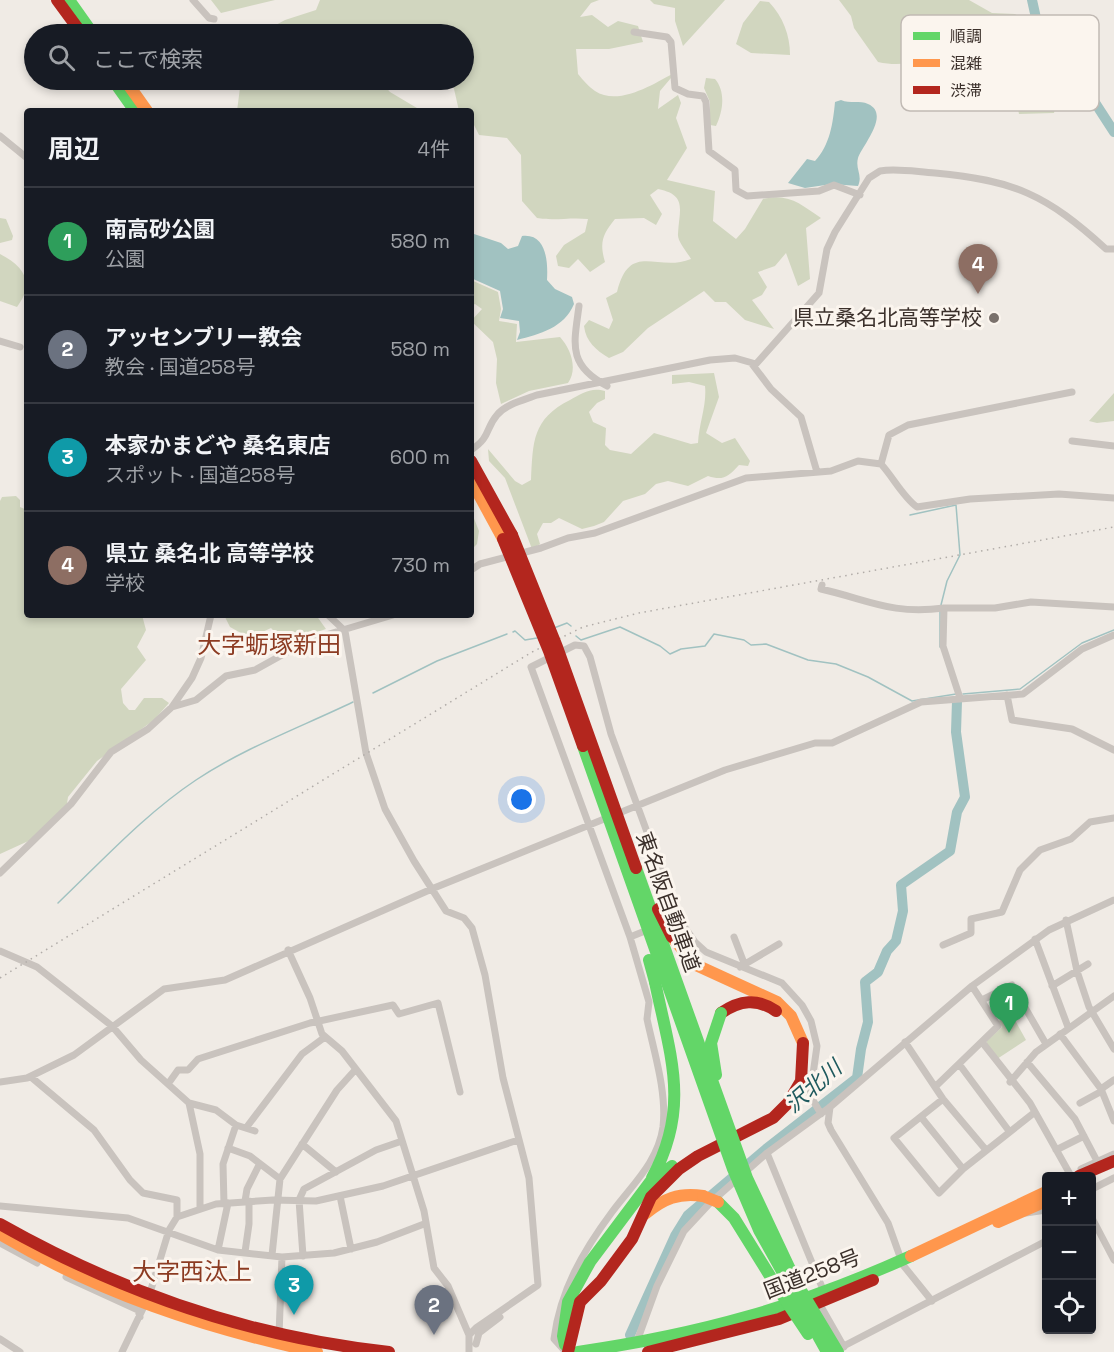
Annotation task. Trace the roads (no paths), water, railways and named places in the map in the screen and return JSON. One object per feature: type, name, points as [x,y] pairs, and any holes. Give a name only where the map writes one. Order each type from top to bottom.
[{"type":"highway","points":[[57,0],[75,24]]},
{"type":"highway","points":[[69,0],[86,24]]},
{"type":"highway","points":[[121,90],[128,108]]},
{"type":"highway","points":[[123,90],[133,108]]},
{"type":"highway","points":[[127,90],[144,108]]},
{"type":"highway","name":"東名阪自動車道","points":[[474,467],[557,647],[719,1107],[760,1207],[796,1282],[841,1349]]},
{"type":"highway","name":"東名阪自動車道","points":[[474,485],[507,537],[733,1169],[759,1230],[829,1352]]},
{"type":"highway","points":[[567,1352],[580,1302],[601,1281],[632,1239],[651,1197],[679,1169],[698,1156],[755,1129],[781,1111],[796,1092],[804,1064],[802,1038],[784,1008],[762,994],[709,973],[688,957],[672,937],[606,787]]},
{"type":"highway","points":[[567,1352],[562,1336],[564,1317],[572,1294],[590,1262],[650,1182],[666,1152],[674,1126],[670,1056],[655,982],[609,838],[606,815]]},
{"type":"highway","points":[[650,1182],[703,1145],[738,1130],[767,1113],[778,1104],[791,1086],[797,1066],[797,1052],[790,1028],[769,1005],[746,1001],[735,1002],[721,1013],[712,1030],[711,1047],[717,1079],[758,1193],[760,1207]]},
{"type":"highway","points":[[1088,1172],[1114,1161]]},
{"type":"highway","points":[[1096,1178],[1114,1169]]},
{"type":"highway","points":[[642,1216],[669,1196],[694,1194],[718,1202],[734,1218],[820,1352]]},
{"type":"highway","name":"国道258号","points":[[902,1263],[1042,1194]]},
{"type":"highway","name":"国道258号","points":[[648,1352],[779,1319],[822,1298],[1042,1203]]},
{"type":"highway","points":[[0,1224],[144,1306]]},
{"type":"highway","points":[[0,1234],[75,1275],[144,1306],[278,1344],[316,1352]]},
{"type":"highway","name":"国道258号","points":[[578,1352],[636,1344],[727,1325],[822,1298]]},
{"type":"highway","points":[[278,1344],[389,1352]]},
{"type":"street","points":[[193,0],[209,18],[214,19]]},
{"type":"street","points":[[634,32],[667,37],[671,42],[675,88],[688,94],[703,96],[706,102],[709,151],[735,170],[735,190],[747,196],[819,191],[834,185],[860,195]]},
{"type":"street","points":[[0,136],[24,156]]},
{"type":"street","points":[[752,364],[760,361],[819,293],[827,249],[848,211],[869,178],[875,173],[886,170],[976,176],[1036,195],[1097,238],[1106,249],[1114,249]]},
{"type":"street","points":[[579,306],[574,329],[575,351],[581,365],[599,382],[607,386]]},
{"type":"street","points":[[0,341],[20,347]]},
{"type":"street","points":[[474,448],[488,435],[498,414],[516,403],[599,382],[735,358],[752,364],[771,389],[801,417],[817,472]]},
{"type":"street","points":[[881,464],[889,435],[908,425],[1072,392]]},
{"type":"street","points":[[1072,441],[1114,446]]},
{"type":"street","points":[[474,568],[480,564],[541,548],[568,538],[595,533],[746,478],[838,470],[858,461],[881,464],[899,484],[908,501],[917,507],[970,499],[1059,494],[1114,498]]},
{"type":"street","points":[[822,585],[821,589],[883,607],[917,611],[944,608],[995,609],[1031,602],[1114,607]]},
{"type":"street","points":[[944,608],[942,646],[960,698]]},
{"type":"street","points":[[0,873],[71,804],[111,752],[148,729],[172,707],[192,678],[201,658],[211,618]]},
{"type":"street","points":[[331,618],[345,632],[371,769],[396,830],[447,911],[464,918],[472,928],[485,975],[503,1078],[529,1178],[538,1285],[469,1335]]},
{"type":"street","points":[[172,707],[196,700],[226,676],[255,670],[309,640],[345,632],[385,618]]},
{"type":"street","points":[[0,1082],[31,1077],[74,1055],[164,989],[225,980],[288,950],[434,888],[725,770],[815,743],[832,742],[921,702],[1023,694],[1082,650],[1114,635]]},
{"type":"street","points":[[567,1352],[554,1340],[557,1315],[572,1276],[580,1257],[644,1174],[656,1153],[662,1129],[663,1105],[647,1019],[649,1002],[630,937],[531,667],[575,645],[584,646],[590,657],[611,734],[679,919],[695,942],[706,952],[782,983],[806,1012],[817,1046],[810,1092],[819,1111]]},
{"type":"street","points":[[1008,695],[1012,720],[1072,729],[1114,750]]},
{"type":"street","points":[[943,945],[972,933],[970,919],[1002,912],[1020,870],[1040,850],[1071,839],[1090,822],[1114,818]]},
{"type":"street","points":[[636,1344],[657,1286],[690,1222],[767,1153],[819,1111],[830,1107],[972,986],[1035,939],[1066,920],[1114,900]]},
{"type":"street","points":[[630,937],[679,919]]},
{"type":"street","points":[[1066,920],[1077,971],[1091,1012],[1114,1049]]},
{"type":"street","points":[[734,937],[742,965]]},
{"type":"street","points":[[1035,939],[1068,1027]]},
{"type":"street","points":[[742,965],[779,944]]},
{"type":"street","points":[[288,950],[326,1037],[333,1041],[390,1111],[424,1211],[424,1224],[434,1268],[448,1286],[469,1335],[469,1352]]},
{"type":"street","points":[[0,951],[37,967],[112,1026],[141,1060],[189,1103],[216,1110],[236,1125],[255,1131]]},
{"type":"street","points":[[1053,986],[1088,964]]},
{"type":"street","points":[[982,1000],[1012,985],[1046,1044]]},
{"type":"street","points":[[936,1086],[998,1026],[972,986]]},
{"type":"street","points":[[1010,1082],[1046,1044],[1114,996]]},
{"type":"street","points":[[168,1084],[178,1070],[189,1070],[198,1059],[318,1022],[393,1005],[399,1014],[438,1003],[460,1092]]},
{"type":"street","points":[[1060,1034],[1102,1090],[1114,1120]]},
{"type":"street","points":[[246,1128],[302,1054],[326,1037]]},
{"type":"street","points":[[905,1042],[943,1099],[986,1150]]},
{"type":"street","points":[[982,1042],[1010,1082],[1035,1112],[1069,1172]]},
{"type":"street","points":[[1027,1062],[1075,1119],[1097,1161]]},
{"type":"street","points":[[959,1064],[1010,1131]]},
{"type":"street","points":[[272,1255],[280,1179],[338,1090],[356,1069]]},
{"type":"street","points":[[31,1077],[94,1130],[130,1180],[143,1193],[177,1200],[177,1217],[169,1230],[144,1306],[122,1352]]},
{"type":"street","points":[[1080,1103],[1114,1080]]},
{"type":"street","points":[[943,1099],[894,1138],[939,1193],[963,1169],[1035,1112]]},
{"type":"street","points":[[189,1103],[200,1154],[200,1209]]},
{"type":"street","points":[[830,1107],[828,1123],[831,1130],[888,1223],[902,1263],[932,1301]]},
{"type":"street","points":[[921,1117],[963,1169]]},
{"type":"street","points":[[218,1250],[226,1204],[223,1164],[236,1125]]},
{"type":"street","points":[[1056,1150],[1084,1136]]},
{"type":"street","points":[[177,1217],[200,1209],[247,1201],[316,1201],[340,1196],[414,1176],[440,1165],[518,1140]]},
{"type":"street","points":[[303,1256],[299,1200],[304,1189],[376,1150],[402,1141]]},
{"type":"street","points":[[302,1144],[336,1172]]},
{"type":"street","points":[[228,1148],[250,1156],[280,1179]]},
{"type":"street","points":[[767,1153],[841,1349]]},
{"type":"street","points":[[1078,1172],[1114,1154]]},
{"type":"street","points":[[245,1252],[249,1224],[247,1189],[260,1165]]},
{"type":"street","points":[[1096,1187],[1114,1178]]},
{"type":"street","points":[[340,1196],[351,1249]]},
{"type":"street","points":[[0,1206],[128,1218],[169,1230],[218,1250],[282,1257],[351,1249],[424,1224]]},
{"type":"street","points":[[1022,1213],[1042,1211]]},
{"type":"street","points":[[1096,1226],[1114,1260]]},
{"type":"street","points":[[0,1243],[85,1287],[138,1310],[144,1306]]},
{"type":"street","points":[[829,1352],[841,1349],[1042,1245]]},
{"type":"street","points":[[278,1344],[282,1257]]},
{"type":"street","points":[[476,1344],[479,1333],[504,1315],[503,1310]]},
{"type":"street","points":[[0,1340],[20,1352]]},
{"type":"water","points":[[841,100],[868,104],[877,115],[873,130],[858,158],[860,179],[858,186],[832,184],[805,188],[788,183],[807,159],[815,161],[820,155],[830,133],[835,102]]},
{"type":"water","points":[[474,234],[501,243],[508,249],[518,246],[522,236],[537,239],[546,258],[547,280],[555,289],[572,297],[574,304],[570,312],[558,324],[543,332],[517,340],[520,332],[519,321],[500,318],[503,309],[500,291],[474,279]]},
{"type":"waterway","points":[[1032,0],[1035,15]]},
{"type":"waterway","points":[[1099,109],[1114,132]]},
{"type":"waterway","points":[[910,515],[956,505],[960,555],[947,581],[941,605]]},
{"type":"waterway","points":[[940,610],[940,647]]},
{"type":"waterway","points":[[554,628],[567,623],[571,626]]},
{"type":"waterway","points":[[576,636],[581,640],[620,627],[660,646],[670,654],[681,649],[705,646],[714,634],[744,640],[751,645],[766,644],[808,660],[836,664],[868,677],[912,701],[956,694]]},
{"type":"waterway","points":[[963,694],[1020,689],[1082,643],[1114,630]]},
{"type":"waterway","points":[[513,632],[515,631],[525,640],[537,638]]},
{"type":"waterway","points":[[373,693],[437,661],[507,634]]},
{"type":"waterway","name":"沢北川","points":[[630,1335],[675,1236],[688,1215],[766,1149],[857,1078],[868,1022],[865,982],[878,972],[887,951],[896,941],[903,911],[901,885],[950,851],[957,812],[965,797],[956,732],[957,701]]},
{"type":"waterway","points":[[58,903],[142,823],[196,780],[253,748],[353,702]]},
{"type":"railway","points":[[0,978],[532,652],[583,627],[639,613],[1114,527]]},
{"type":"place","name":"県立 桑名北 高等学校","points":[[978,294]]},
{"type":"place","name":"県立桑名北高等学校","points":[[994,318]]},
{"type":"place","name":"南高砂公園","points":[[1009,1033]]},
{"type":"place","name":"本家かまどや 桑名東店","points":[[294,1315]]},
{"type":"place","name":"アッセンブリー教会","points":[[434,1335]]},
{"type":"district","name":"大字蛎塚新田","points":[[269,645]]},
{"type":"district","name":"大字西汰上","points":[[192,1272]]}]
